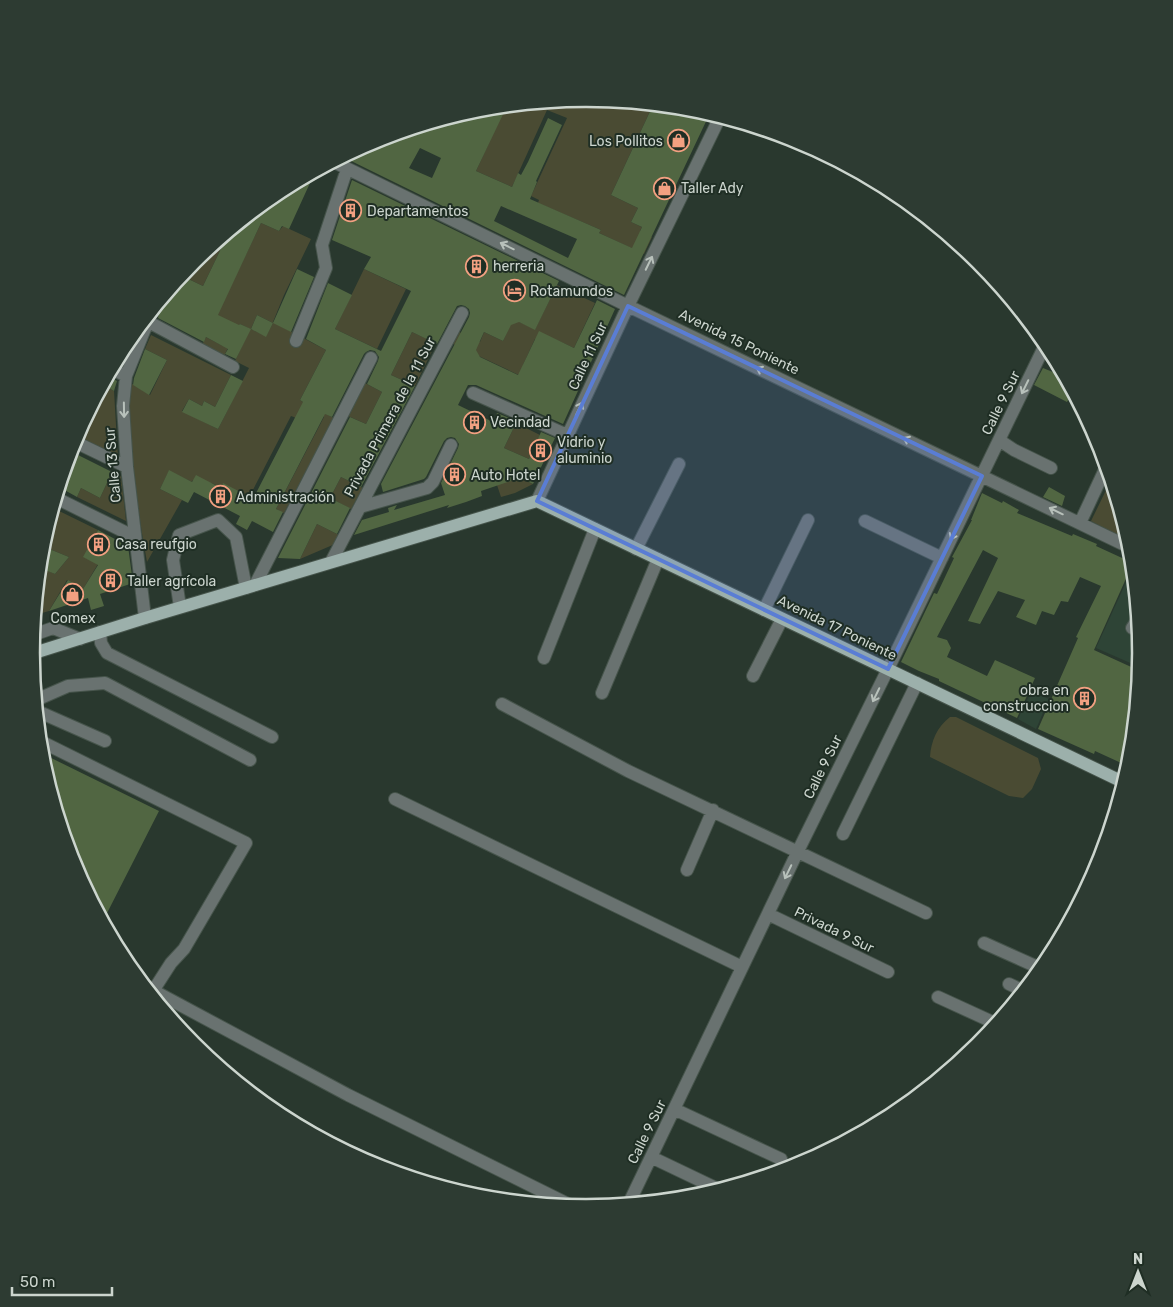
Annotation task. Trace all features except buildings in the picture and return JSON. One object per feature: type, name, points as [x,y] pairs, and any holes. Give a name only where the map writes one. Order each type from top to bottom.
[{"type":"main road","points":[[40,651],[180,607],[537,501]]},
{"type":"main road","name":"Avenida 17 Poniente","points":[[537,501],[1118,779]]},
{"type":"street","name":"Calle 11 Sur","points":[[537,501],[628,306],[717,123]]},
{"type":"street","name":"Avenida 15 Poniente","points":[[341,165],[1121,543]]},
{"type":"street","points":[[296,341],[326,268],[322,245],[348,169]]},
{"type":"street","name":"Privada Primera de la 11 Sur","points":[[332,562],[462,313]]},
{"type":"street","points":[[153,321],[233,367]]},
{"type":"street","name":"Calle 13 Sur","points":[[140,339],[126,376],[123,406],[127,468],[145,618]]},
{"type":"street","name":"Calle 9 Sur","points":[[631,1198],[1042,351]]},
{"type":"street","points":[[251,586],[371,358]]},
{"type":"street","points":[[118,372],[126,376]]},
{"type":"street","points":[[473,393],[567,435]]},
{"type":"street","points":[[999,440],[1014,450],[1051,468]]},
{"type":"street","points":[[360,507],[427,488],[433,482],[452,445]]},
{"type":"street","points":[[81,446],[127,468]]},
{"type":"street","points":[[636,549],[679,464]]},
{"type":"street","points":[[1080,523],[1103,474]]},
{"type":"street","points":[[62,501],[135,537]]},
{"type":"street","points":[[180,607],[173,560],[179,535],[218,520],[236,537],[251,586]]},
{"type":"street","points":[[764,610],[808,520]]},
{"type":"street","points":[[865,521],[942,558]]},
{"type":"street","points":[[544,658],[595,529]]},
{"type":"street","points":[[602,693],[658,559]]},
{"type":"street","points":[[753,676],[782,619]]},
{"type":"street","points":[[41,632],[53,628],[80,639]]},
{"type":"street","points":[[100,632],[101,643],[107,653],[272,737]]},
{"type":"street","points":[[42,697],[68,686],[105,683],[250,760]]},
{"type":"street","points":[[843,834],[916,683]]},
{"type":"street","points":[[502,704],[628,771],[926,913]]},
{"type":"street","points":[[44,714],[105,741]]},
{"type":"street","points":[[48,745],[246,843],[184,949],[171,962],[155,989]]},
{"type":"street","points":[[395,798],[742,967]]},
{"type":"street","points":[[687,870],[713,810]]},
{"type":"street","name":"Privada 9 Sur","points":[[768,914],[888,972]]},
{"type":"street","points":[[984,943],[1035,966]]},
{"type":"street","points":[[1010,984],[1018,988]]},
{"type":"street","points":[[938,997],[991,1021]]},
{"type":"street","points":[[163,998],[348,1095],[558,1199]]},
{"type":"street","points":[[674,1109],[781,1159]]},
{"type":"street","points":[[651,1157],[710,1185]]},
{"type":"highlighted area","points":[[628,306],[982,476],[888,669],[537,501]]},
{"type":"shaded area","points":[[586,107],[650,111],[611,195],[638,208],[631,222],[642,227],[640,231],[652,237],[644,254],[599,233],[601,230],[538,203],[539,200],[531,196],[567,118],[547,110],[512,187],[476,171],[502,114],[551,108]]},
{"type":"shaded area","points":[[261,223],[279,231],[283,226],[311,239],[273,322],[326,350],[300,400],[306,404],[299,419],[291,416],[240,515],[223,484],[219,490],[215,488],[216,485],[211,483],[209,488],[169,471],[160,489],[182,500],[147,562],[134,473],[130,428],[129,382],[150,395],[167,360],[145,349],[151,335],[231,375],[215,407],[204,401],[202,406],[189,399],[182,411],[218,429],[249,368],[235,361],[250,329],[240,324],[224,356],[202,345],[206,337],[223,346],[217,315]],"holes":[[[257,315],[273,323],[266,336],[251,329]]]},
{"type":"shaded area","points":[[222,247],[203,286],[189,279]]},
{"type":"shaded area","points":[[364,269],[406,289],[377,349],[335,329]]},
{"type":"shaded area","points":[[557,285],[595,303],[574,348],[550,337],[535,339],[523,365],[544,375],[540,385],[451,343],[457,331],[480,342],[484,332],[503,341],[513,319],[535,329]]},
{"type":"shaded area","points":[[412,332],[436,343],[415,386],[391,375]]},
{"type":"shaded area","points":[[365,383],[382,392],[366,424],[348,416]]},
{"type":"shaded area","points":[[109,388],[114,391],[118,459],[83,442]]},
{"type":"shaded area","points":[[320,411],[334,418],[284,513],[276,509],[324,417]]},
{"type":"shaded area","points":[[516,423],[540,435],[529,459],[504,448]]},
{"type":"shaded area","points":[[112,472],[121,476],[126,521],[77,497],[81,488],[100,498]]},
{"type":"shaded area","points":[[509,473],[533,484],[515,493],[501,497],[497,485]]},
{"type":"shaded area","points":[[341,477],[363,488],[351,509],[330,498]]},
{"type":"shaded area","points":[[1107,488],[1120,536],[1091,521]]},
{"type":"shaded area","points":[[59,511],[98,530],[84,557],[98,564],[83,589],[67,580],[49,611],[42,613],[47,570],[55,574],[69,557],[51,549]]},
{"type":"shaded area","points":[[317,524],[339,535],[335,544],[300,559]]},
{"type":"shaded area","points":[[1127,579],[1132,618],[1133,664],[1096,648]]},
{"type":"shaded area","points":[[1031,692],[1049,699],[1036,729],[1018,719]]},
{"type":"shaded area","points":[[950,717],[956,717],[1038,758],[1041,769],[1032,789],[1023,798],[1009,796],[930,757],[936,735]]},
{"type":"place","name":"Los Pollitos","points":[[679,141]]},
{"type":"place","name":"Taller Ady","points":[[665,188]]},
{"type":"place","name":"Departamentos","points":[[351,211]]},
{"type":"place","name":"herreria","points":[[477,266]]},
{"type":"place","name":"Rotamundos","points":[[514,291]]},
{"type":"place","name":"Vecindad","points":[[474,422]]},
{"type":"place","name":"Vidrio y aluminio","points":[[541,450]]},
{"type":"place","name":"Auto Hotel","points":[[455,475]]},
{"type":"place","name":"Administración","points":[[220,497]]},
{"type":"place","name":"Casa reufgio","points":[[99,544]]},
{"type":"place","name":"Taller agrícola","points":[[111,581]]},
{"type":"place","name":"Comex","points":[[73,595]]},
{"type":"place","name":"obra en construccion","points":[[1085,698]]}]
